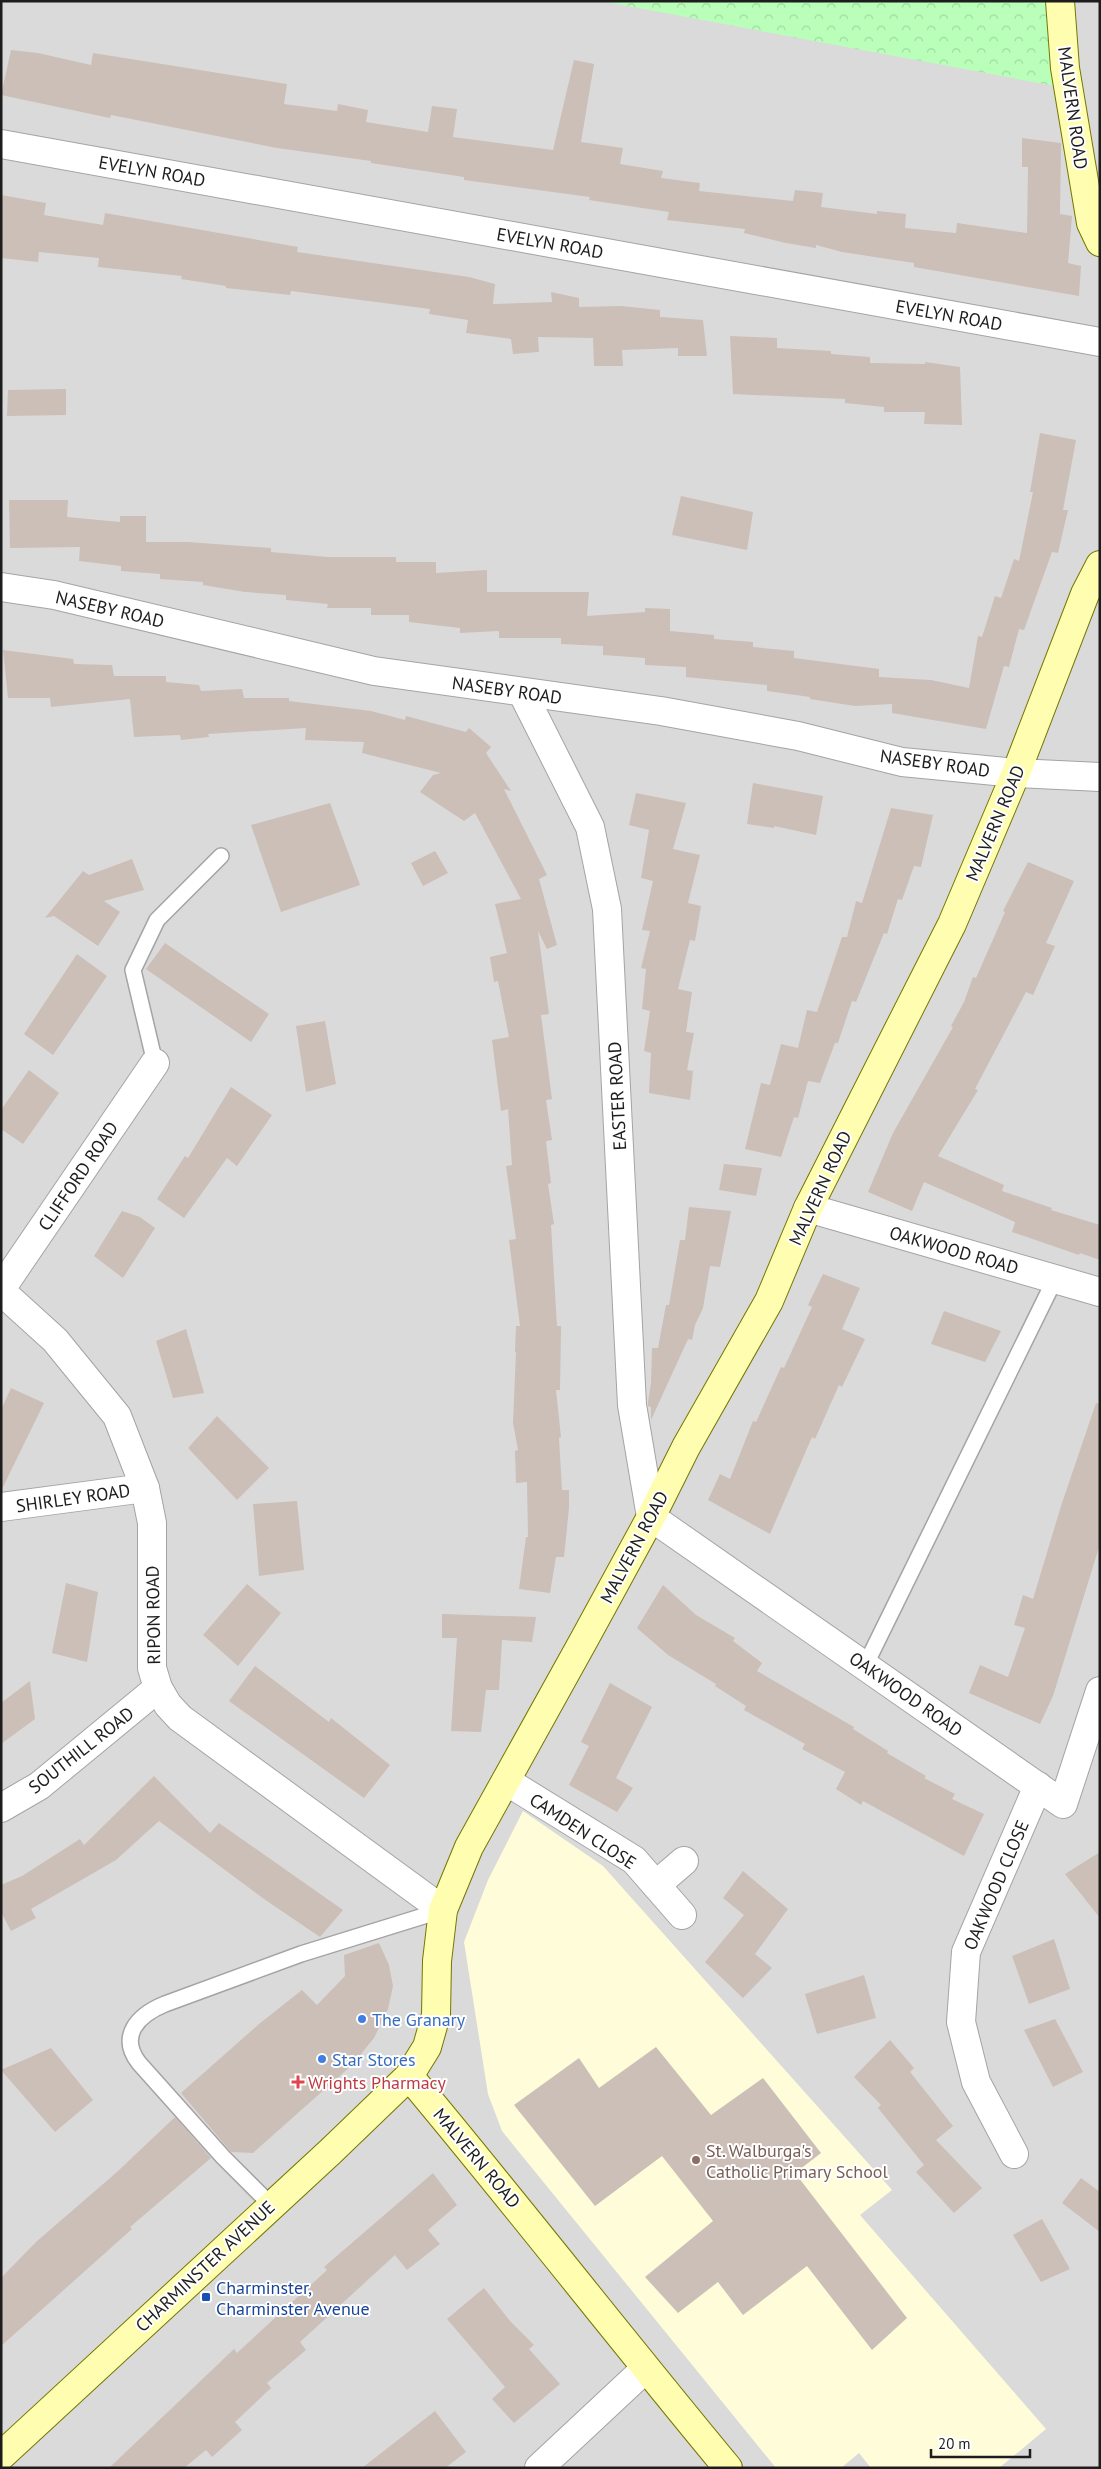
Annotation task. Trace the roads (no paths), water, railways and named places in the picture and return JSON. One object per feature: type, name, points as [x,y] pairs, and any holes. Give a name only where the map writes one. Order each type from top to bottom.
[{"type":"street","name":"MALVERN ROAD","points":[[1060,1],[1065,68],[1081,165],[1091,223],[1100,242]]},
{"type":"street","name":"EVELYN ROAD","points":[[1,144],[1100,342]]},
{"type":"street","name":"MALVERN ROAD","points":[[728,2468],[645,2369],[495,2178],[409,2076],[427,2047],[436,2015],[437,1962],[443,1910],[469,1847],[651,1517],[686,1446],[769,1301],[808,1208],[952,924],[1016,773],[1086,594],[1100,564]]},
{"type":"street","name":"NASEBY ROAD","points":[[1,588],[54,595],[374,672],[661,711],[798,736],[902,762],[1016,773],[1100,778]]},
{"type":"street","name":"EASTER ROAD","points":[[522,692],[590,827],[607,910],[632,1405],[651,1517]]},
{"type":"street","name":"CLIFFORD ROAD","points":[[1,1290],[155,1063]]},
{"type":"street","name":"OAKWOOD ROAD","points":[[808,1208],[1100,1292]]},
{"type":"street","name":"RIPON ROAD","points":[[1,1290],[55,1340],[117,1416],[145,1488],[152,1523],[152,1668],[158,1688],[168,1706],[195,1730],[443,1910]]},
{"type":"street","name":"SHIRLEY ROAD","points":[[1,1507],[145,1488]]},
{"type":"street","name":"OAKWOOD ROAD","points":[[651,1517],[1063,1804],[1100,1691]]},
{"type":"street","name":"SOUTHILL ROAD","points":[[1,1808],[39,1786],[158,1688]]},
{"type":"street","name":"CAMDEN CLOSE","points":[[506,1781],[634,1860],[682,1915]]},
{"type":"street","name":"OAKWOOD CLOSE","points":[[1014,2154],[976,2082],[961,2022],[961,2012],[966,1952],[1038,1786]]},
{"type":"street","points":[[656,1885],[684,1861]]},
{"type":"street","name":"CHARMINSTER AVENUE","points":[[1,2456],[409,2076]]},
{"type":"street","points":[[539,2468],[645,2369]]},
{"type":"lane","points":[[155,1063],[133,970],[157,920],[221,856]]},
{"type":"lane","points":[[865,1666],[1055,1279]]},
{"type":"lane","points":[[271,2205],[223,2156],[139,2063],[131,2052],[129,2038],[150,2010],[301,1954],[443,1910]]},
{"type":"place","name":"The Granary","points":[[362,2019]]},
{"type":"place","name":"Star Stores","points":[[322,2059]]},
{"type":"place","name":"Wrights Pharmacy","points":[[298,2082]]},
{"type":"place","name":"St. Walburga's Catholic Primary School","points":[[696,2160]]},
{"type":"place","name":"Charminster, Charminster Avenue","points":[[206,2297]]}]
